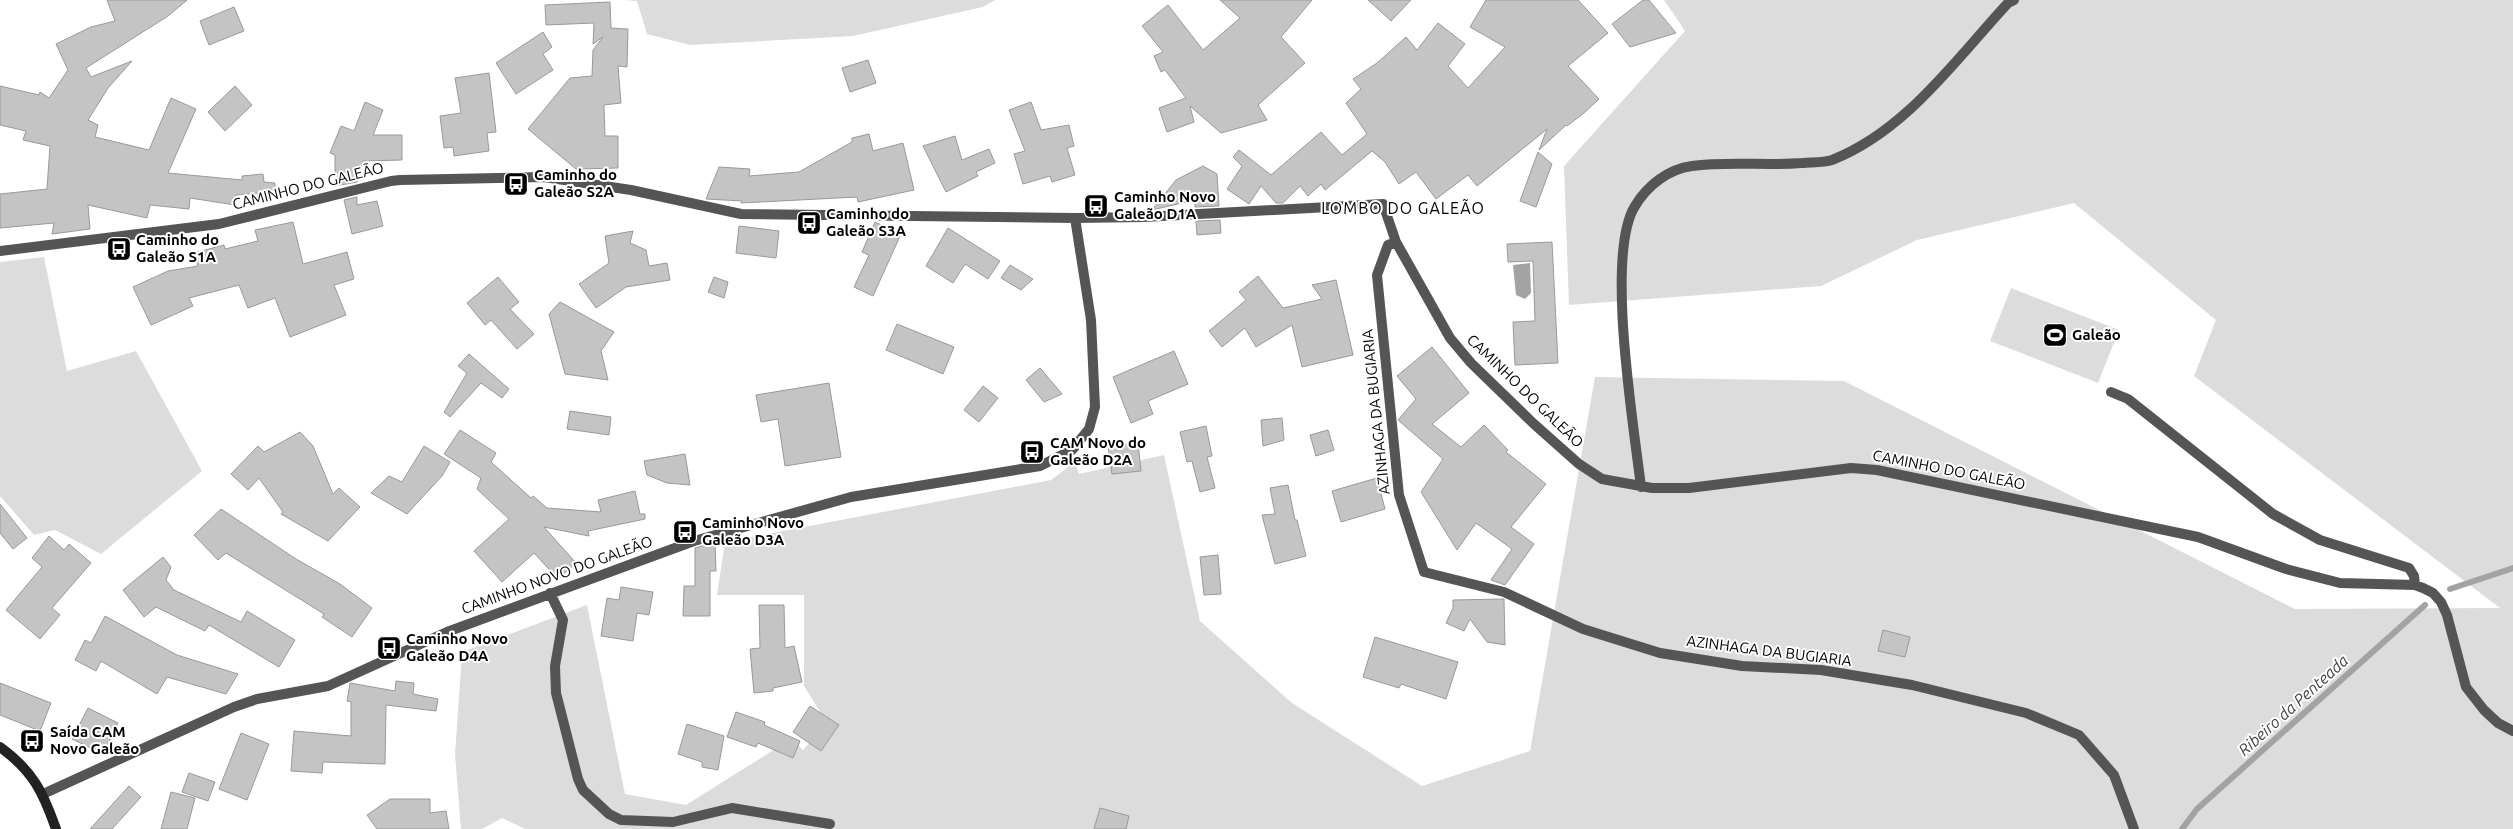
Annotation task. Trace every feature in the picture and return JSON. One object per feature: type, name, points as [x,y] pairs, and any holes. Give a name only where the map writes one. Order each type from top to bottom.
[{"type":"main road","points":[[0,747],[21,765],[43,794],[56,829]]},
{"type":"street","points":[[1641,487],[1625,349],[1623,271],[1624,243],[1634,207],[1656,180],[1691,166],[1782,165],[1829,161],[1864,145],[1895,123],[1925,94],[2008,3],[2014,0]]},
{"type":"street","name":"CAMINHO DO GALEÃO","points":[[0,251],[218,224],[391,180],[544,177],[630,190],[741,214],[1075,218],[1144,217],[1384,204],[1396,242],[1450,338],[1471,363],[1580,464],[1602,479],[1641,487],[1689,488],[1851,468],[1877,470],[2198,537],[2286,569],[2340,583],[2415,585],[2433,593],[2441,602],[2447,615],[2466,687],[2484,710],[2498,723],[2513,731]]},
{"type":"street","name":"CAMINHO NOVO DO GALEÃO","points":[[43,794],[234,707],[257,699],[328,686],[447,632],[694,541],[763,520],[851,497],[1040,466],[1072,450],[1089,429],[1094,407],[1092,320],[1075,218]]},
{"type":"street","name":"AZINHAGA DA BUGIARIA","points":[[1396,242],[1388,245],[1377,275],[1399,495],[1424,572],[1504,592],[1583,629],[1660,652],[1742,666],[1821,670],[1912,685],[2026,713],[2079,735],[2114,775],[2134,829]]},
{"type":"street","name":"CAMINHO DO GALEÃO","points":[[2111,392],[2128,399],[2273,514],[2320,540],[2409,568],[2414,576],[2415,585]]},
{"type":"street","points":[[550,593],[563,620],[555,666],[556,693],[578,779],[583,790],[609,814],[621,820],[673,822],[732,808],[830,824]]},
{"type":"shaded area","points":[[623,0],[995,0],[983,7],[853,36],[690,45],[647,34],[637,1]]},
{"type":"shaded area","points":[[1664,0],[2513,0],[2513,829],[525,829],[502,818],[482,829],[461,829],[455,755],[462,652],[587,605],[625,794],[686,805],[791,739],[803,750],[827,723],[804,686],[804,595],[717,595],[725,542],[1051,480],[1075,462],[1079,474],[1164,455],[1200,621],[1292,703],[1422,786],[1530,751],[1595,377],[1844,381],[2295,609],[2500,608],[2194,376],[2216,320],[2074,203],[1917,240],[1821,286],[1569,305],[1564,166],[1685,31]]},
{"type":"shaded area","points":[[44,257],[67,371],[136,351],[202,471],[101,554],[55,530],[34,535],[0,496],[0,262]]},
{"type":"shaded area","points":[[1530,263],[1531,293],[1525,299],[1516,295],[1513,265]]},
{"type":"shaded area","name":"Galeão","points":[[2011,288],[2119,330],[2098,383],[1990,341]]},
{"type":"building","points":[[107,0],[187,0],[168,16],[86,68],[91,77],[132,61],[108,88],[88,120],[98,125],[95,137],[149,150],[171,98],[196,109],[168,173],[242,180],[242,176],[263,174],[264,182],[275,183],[275,192],[236,195],[235,205],[190,198],[189,209],[150,205],[147,218],[88,205],[90,229],[52,234],[54,223],[0,228],[0,194],[47,189],[50,146],[23,140],[26,131],[0,125],[0,86],[39,95],[40,92],[49,98],[68,70],[56,44],[91,27],[115,21]]},
{"type":"building","points":[[1220,0],[1312,0],[1281,37],[1305,63],[1258,105],[1267,120],[1221,133],[1190,106],[1194,122],[1167,132],[1159,108],[1186,98],[1165,70],[1161,72],[1154,56],[1163,52],[1142,26],[1168,5],[1203,50],[1240,18]]},
{"type":"building","points":[[1368,0],[1411,0],[1391,21]]},
{"type":"building","points":[[1486,0],[1578,0],[1608,33],[1568,66],[1599,99],[1584,113],[1566,125],[1539,150],[1547,129],[1477,186],[1468,175],[1436,199],[1416,172],[1399,184],[1385,162],[1372,151],[1325,190],[1321,184],[1308,196],[1300,186],[1283,203],[1276,203],[1261,186],[1249,204],[1227,189],[1242,166],[1233,157],[1239,150],[1271,175],[1321,132],[1342,155],[1367,134],[1346,103],[1361,89],[1353,79],[1377,63],[1406,37],[1417,50],[1438,23],[1465,44],[1448,66],[1468,88],[1505,47],[1470,27]]},
{"type":"building","points":[[1643,0],[1649,0],[1676,33],[1630,47],[1612,24]]},
{"type":"building","points":[[610,2],[611,28],[628,29],[627,67],[618,66],[621,103],[604,105],[605,136],[618,136],[618,168],[576,169],[528,129],[570,78],[592,76],[593,50],[603,37],[593,44],[594,23],[546,25],[545,5]]},
{"type":"building","points":[[234,7],[244,31],[209,45],[200,21]]},
{"type":"building","points":[[543,32],[552,47],[543,54],[553,70],[516,94],[496,63]]},
{"type":"building","points":[[868,60],[876,83],[850,92],[842,68]]},
{"type":"building","points":[[489,73],[496,132],[487,133],[489,151],[454,156],[453,147],[444,148],[440,116],[461,113],[455,78]]},
{"type":"building","points":[[235,86],[252,105],[225,131],[208,112]]},
{"type":"building","points":[[365,102],[383,110],[373,135],[402,135],[402,160],[363,161],[357,182],[335,186],[335,155],[330,153],[341,126],[354,131]]},
{"type":"building","points":[[1031,102],[1041,130],[1069,125],[1074,146],[1067,148],[1075,175],[1052,182],[1050,176],[1023,184],[1014,154],[1025,151],[1009,110]]},
{"type":"building","points":[[869,134],[873,151],[903,143],[914,190],[858,202],[857,197],[741,203],[742,201],[706,199],[719,167],[750,169],[749,176],[799,172],[852,142],[852,138]]},
{"type":"building","points":[[955,136],[962,160],[989,149],[995,163],[976,172],[978,176],[946,192],[923,146]]},
{"type":"building","points":[[1538,152],[1552,164],[1536,207],[1520,201]]},
{"type":"building","points":[[1203,166],[1217,174],[1219,206],[1195,207],[1195,200],[1152,210],[1176,180]]},
{"type":"building","points":[[357,197],[357,205],[377,201],[383,226],[352,234],[344,200]]},
{"type":"building","points":[[1220,220],[1221,233],[1197,235],[1196,221]]},
{"type":"building","points":[[293,222],[303,264],[347,252],[354,279],[334,285],[346,315],[290,337],[275,298],[248,308],[239,285],[189,298],[193,306],[151,325],[133,287],[168,271],[198,266],[194,253],[224,245],[225,249],[258,241],[255,230]]},
{"type":"building","points":[[875,222],[901,234],[873,296],[854,287],[869,255],[862,252]]},
{"type":"building","points":[[739,226],[779,231],[776,258],[736,253]]},
{"type":"building","points":[[948,228],[1000,261],[988,279],[965,264],[953,283],[926,266]]},
{"type":"building","points":[[633,231],[630,243],[646,250],[649,266],[667,263],[670,280],[626,287],[596,308],[579,284],[609,263],[605,236]]},
{"type":"building","points":[[1552,242],[1558,363],[1515,365],[1513,322],[1535,321],[1533,261],[1508,262],[1507,244]]},
{"type":"building","points":[[1010,265],[1033,279],[1021,290],[1001,278]]},
{"type":"building","points":[[1258,276],[1283,308],[1322,299],[1312,285],[1336,280],[1353,355],[1302,367],[1292,325],[1256,347],[1245,328],[1222,347],[1209,331],[1246,300],[1239,292]]},
{"type":"building","points":[[498,277],[519,302],[510,309],[534,334],[517,349],[491,320],[485,325],[467,303]]},
{"type":"building","points":[[714,277],[728,282],[724,298],[708,292]]},
{"type":"building","points":[[560,302],[614,332],[601,351],[608,380],[565,374],[549,314]]},
{"type":"building","points":[[897,324],[954,347],[943,374],[886,350]]},
{"type":"building","points":[[1432,347],[1469,393],[1432,424],[1461,447],[1484,425],[1508,450],[1506,452],[1546,484],[1511,527],[1534,544],[1505,585],[1491,580],[1512,549],[1476,523],[1457,550],[1421,492],[1443,459],[1398,420],[1416,399],[1397,376]]},
{"type":"building","points":[[1174,351],[1188,384],[1148,401],[1153,414],[1131,423],[1113,377]]},
{"type":"building","points":[[469,354],[509,389],[502,398],[481,383],[450,417],[444,412],[467,373],[458,366]]},
{"type":"building","points":[[1040,368],[1062,394],[1044,402],[1026,380]]},
{"type":"building","points":[[829,383],[841,457],[785,466],[778,419],[761,422],[756,395]]},
{"type":"building","points":[[983,386],[998,398],[979,422],[964,410]]},
{"type":"building","points":[[570,411],[611,417],[609,435],[567,429]]},
{"type":"building","points":[[1282,418],[1284,440],[1263,446],[1261,420]]},
{"type":"building","points":[[1206,426],[1212,456],[1207,457],[1215,488],[1200,492],[1192,461],[1187,462],[1180,432]]},
{"type":"building","points":[[460,430],[496,453],[491,462],[531,498],[533,496],[547,508],[601,512],[598,500],[635,491],[640,514],[645,514],[645,519],[588,531],[589,536],[544,527],[576,563],[558,579],[534,553],[502,582],[474,551],[509,519],[477,489],[481,478],[444,454]]},
{"type":"building","points":[[1328,430],[1334,450],[1316,456],[1310,435]]},
{"type":"building","points":[[300,432],[313,446],[333,494],[339,488],[360,507],[328,541],[281,514],[283,512],[259,478],[248,490],[231,474],[258,446],[264,452]]},
{"type":"building","points":[[1138,443],[1141,471],[1112,474],[1108,447]]},
{"type":"building","points":[[424,446],[450,462],[442,476],[407,514],[371,493],[389,476],[402,482]]},
{"type":"building","points":[[685,454],[690,485],[667,483],[647,475],[644,461]]},
{"type":"building","points":[[1377,478],[1385,509],[1341,522],[1332,491]]},
{"type":"building","points":[[1288,485],[1295,520],[1297,520],[1306,556],[1275,564],[1262,515],[1275,514],[1270,488]]},
{"type":"building","points":[[0,504],[27,538],[13,549],[0,533]]},
{"type":"building","points":[[221,509],[296,559],[340,584],[372,608],[352,637],[322,617],[324,614],[226,553],[218,560],[194,535]]},
{"type":"building","points":[[49,536],[64,550],[69,544],[91,563],[52,608],[60,615],[40,639],[6,610],[42,567],[32,558]]},
{"type":"building","points":[[715,544],[716,571],[710,571],[710,616],[683,616],[684,586],[695,586],[695,548]]},
{"type":"building","points":[[1218,555],[1221,594],[1204,595],[1200,557]]},
{"type":"building","points":[[163,557],[171,567],[166,580],[174,590],[241,622],[247,611],[295,640],[279,667],[209,625],[205,631],[156,607],[144,617],[123,590]]},
{"type":"building","points":[[621,587],[653,592],[649,615],[637,613],[633,641],[601,636],[607,598],[619,600]]},
{"type":"building","points":[[1504,599],[1505,645],[1487,642],[1470,619],[1464,631],[1446,623],[1453,608],[1453,600]]},
{"type":"building","points":[[759,605],[784,605],[785,648],[794,646],[802,682],[773,688],[773,691],[754,693],[750,649],[760,648]]},
{"type":"building","points":[[105,616],[177,655],[238,674],[226,694],[167,677],[157,694],[101,661],[96,671],[75,660],[85,640],[91,643]]},
{"type":"building","points":[[1883,630],[1910,637],[1905,657],[1878,651]]},
{"type":"building","points":[[1375,637],[1458,662],[1446,699],[1401,684],[1399,688],[1363,677]]},
{"type":"building","points":[[396,681],[414,683],[413,694],[438,699],[436,711],[386,705],[385,764],[323,762],[322,773],[291,771],[294,731],[351,736],[351,702],[347,701],[350,683],[395,691]]},
{"type":"building","points":[[0,683],[51,703],[40,731],[0,715]]},
{"type":"building","points":[[810,706],[839,725],[821,751],[793,732]]},
{"type":"building","points":[[88,708],[118,723],[103,754],[72,739]]},
{"type":"building","points":[[736,712],[765,722],[764,725],[800,741],[793,758],[758,743],[756,747],[727,737]]},
{"type":"building","points":[[687,724],[724,736],[718,770],[702,767],[702,762],[678,754]]},
{"type":"building","points":[[241,733],[269,744],[247,800],[219,789]]},
{"type":"building","points":[[189,773],[215,782],[208,801],[182,792]]},
{"type":"building","points":[[129,786],[141,797],[112,829],[90,829]]},
{"type":"building","points":[[171,792],[195,798],[187,829],[161,829]]},
{"type":"building","points":[[390,799],[430,799],[430,813],[446,811],[449,829],[377,829],[367,815]]},
{"type":"building","points":[[1100,808],[1129,816],[1126,829],[1094,829]]},
{"type":"waterway","name":"Ribeiro da Penteada","points":[[2450,589],[2513,568]]},
{"type":"waterway","name":"Ribeiro da Penteada","points":[[2182,829],[2197,809],[2425,605]]},
{"type":"place","name":"Caminho do Galeão S2A","points":[[516,184]]},
{"type":"place","name":"Caminho Novo Galeão D1A","points":[[1096,206]]},
{"type":"place","name":"Caminho do Galeão S3A","points":[[809,223]]},
{"type":"place","name":"Caminho do Galeão S1A","points":[[119,249]]},
{"type":"place","name":"Galeão","points":[[2055,335]]},
{"type":"place","name":"CAM Novo do Galeão D2A","points":[[1032,452]]},
{"type":"place","name":"Caminho Novo Galeão D3A","points":[[685,532]]},
{"type":"place","name":"Caminho Novo Galeão D4A","points":[[389,648]]},
{"type":"place","name":"Saída CAM Novo Galeão","points":[[32,741]]},
{"type":"district","name":"LOMBO DO GALEÃO","points":[[1403,208]]}]
